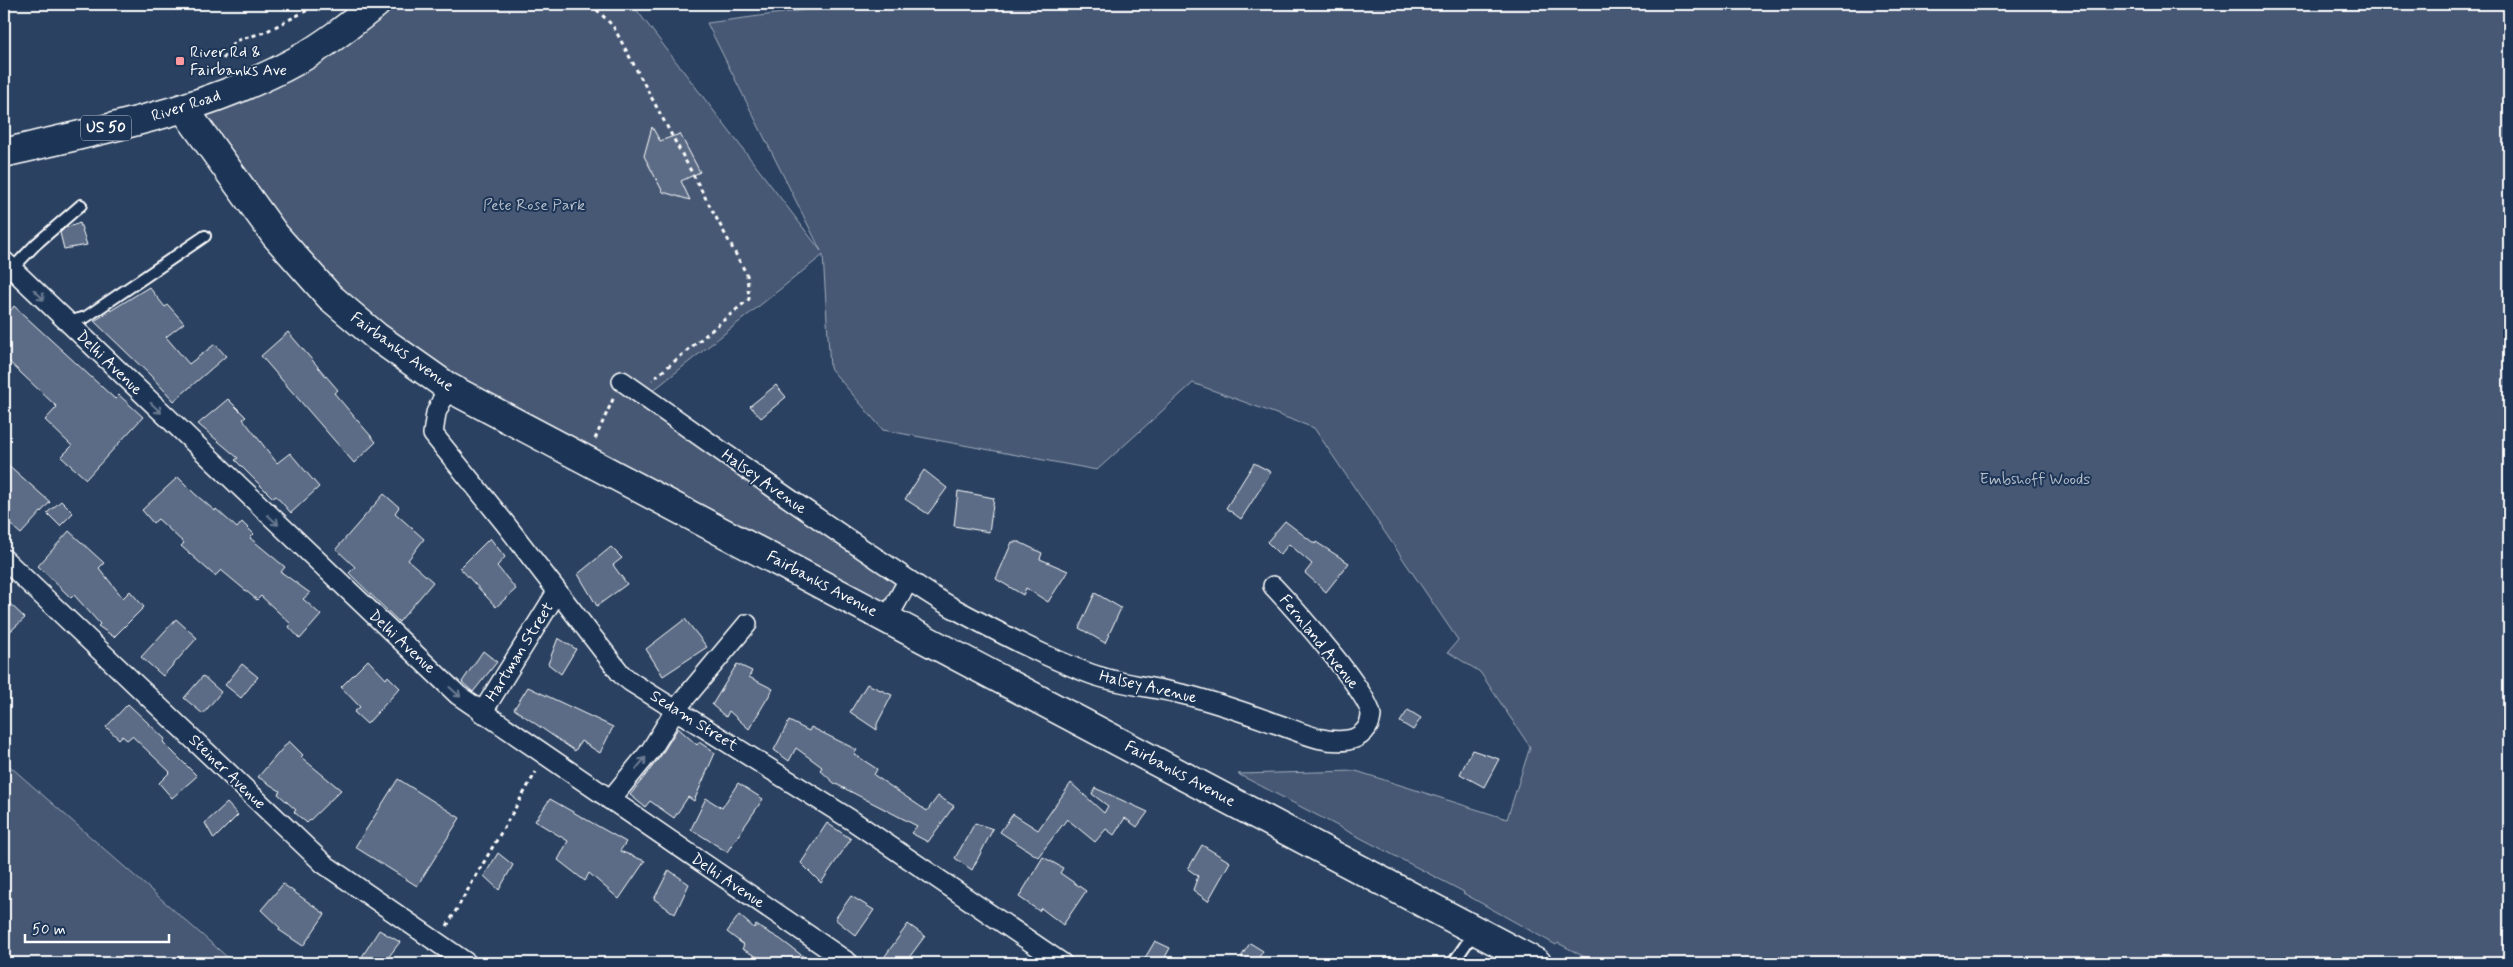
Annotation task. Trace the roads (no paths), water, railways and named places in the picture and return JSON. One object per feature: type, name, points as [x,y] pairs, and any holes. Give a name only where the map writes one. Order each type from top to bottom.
[{"type":"street","name":"River Road","points":[[4,153],[184,109],[235,89],[295,62],[334,38],[376,4]]},
{"type":"street","name":"Fairbanks Avenue","points":[[184,109],[276,235],[330,298],[377,337],[448,387],[1537,963]]},
{"type":"street","name":"Delhi Avenue","points":[[8,265],[458,695],[849,963]]},
{"type":"street","name":"Halsey Avenue","points":[[622,381],[908,581],[956,609],[1052,658],[1093,675],[1136,687],[1185,695],[1278,724],[1313,738],[1343,740],[1360,736],[1368,728],[1371,718],[1371,712],[1365,698]]},
{"type":"street","name":"Sedam Street","points":[[448,387],[436,414],[432,434],[504,522],[621,674],[853,821],[1062,963]]},
{"type":"street","name":"Steiner Avenue","points":[[4,559],[324,864],[467,963]]},
{"type":"street","points":[[887,619],[908,581]]},
{"type":"street","name":"Fernland Avenue","points":[[1273,586],[1315,633],[1365,698]]},
{"type":"street","name":"Hartman Street","points":[[482,712],[557,592]]},
{"type":"street","points":[[610,800],[651,750],[676,709],[747,624]]},
{"type":"lane","points":[[8,265],[36,244],[81,205]]},
{"type":"lane","points":[[67,322],[86,317],[205,236]]},
{"type":"lane","points":[[1453,963],[1475,930]]},
{"type":"place","name":"River Rd & Fairbanks Ave","points":[[180,61]]},
{"type":"park label","name":"Pete Rose Park","points":[[534,205]]},
{"type":"park label","name":"Embshoff Woods","points":[[2035,479]]}]
